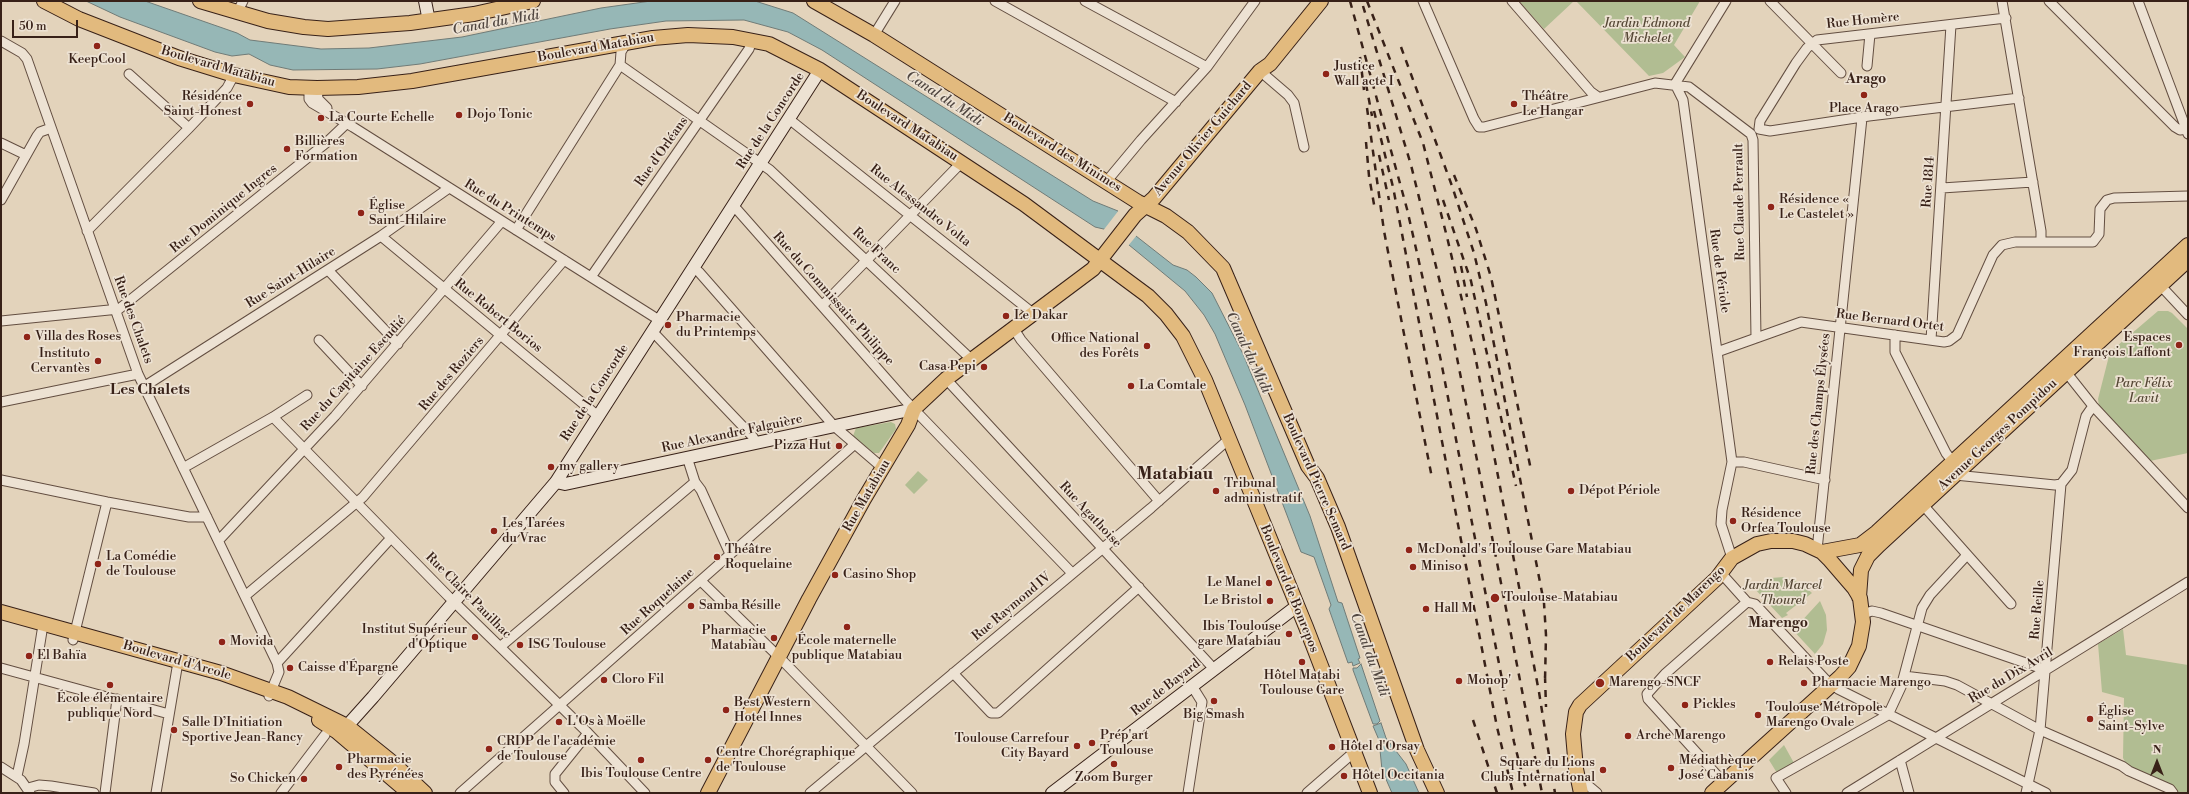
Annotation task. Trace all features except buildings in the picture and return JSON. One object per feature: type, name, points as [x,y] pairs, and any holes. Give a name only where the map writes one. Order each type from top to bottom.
[{"type":"main road","name":"Boulevard Matabiau","points":[[44,1],[79,19],[142,45],[234,75],[282,86],[313,88],[412,81],[627,42],[688,35],[715,35],[752,40],[785,50],[820,70],[962,162],[1100,260]]},
{"type":"main road","points":[[200,1],[240,7],[287,25],[328,29],[429,21],[474,14],[533,1]]},
{"type":"main road","name":"Boulevard des Minimes","points":[[814,1],[874,35],[1146,206]]},
{"type":"main road","name":"Avenue Olivier Guichard","points":[[1111,245],[1135,215],[1146,206],[1260,71],[1265,62],[1303,14],[1310,1]]},
{"type":"main road","name":"Avenue Olivier Guichard","points":[[1260,71],[1270,64],[1321,1]]},
{"type":"main road","name":"Boulevard Pierre Semard","points":[[1146,206],[1160,212],[1188,232],[1223,268],[1306,461],[1317,478],[1338,526],[1416,750],[1428,778],[1437,793]]},
{"type":"main road","name":"Rue Matabiau","points":[[708,793],[825,571],[908,425],[914,409],[946,380],[1093,269],[1111,245]]},
{"type":"main road","points":[[2156,282],[2188,245]]},
{"type":"main road","name":"Boulevard de Bonrepos","points":[[1100,260],[1148,296],[1166,314],[1183,336],[1194,356],[1297,606],[1353,753],[1370,793]]},
{"type":"main road","points":[[2156,282],[2188,260]]},
{"type":"main road","name":"Avenue Georges Pompidou","points":[[1820,551],[1852,548],[1867,540],[2066,372],[2156,282]]},
{"type":"main road","name":"Avenue Georges Pompidou","points":[[1860,598],[1860,574],[1868,556],[1923,504],[1954,468],[2156,282]]},
{"type":"main road","name":"Boulevard de Marengo","points":[[1581,793],[1573,729],[1576,712],[1580,706],[1721,572],[1732,558],[1746,549],[1771,541],[1794,541],[1820,551],[1854,588],[1860,598],[1863,614],[1862,634],[1855,656],[1849,666],[1832,684],[1712,793]]},
{"type":"main road","name":"Boulevard d'Arcole","points":[[1,612],[176,673],[270,694],[332,728]]},
{"type":"main road","name":"Boulevard d'Arcole","points":[[1,620],[221,673],[270,694],[317,710],[332,728]]},
{"type":"main road","points":[[332,728],[409,793]]},
{"type":"main road","points":[[332,728],[390,760],[425,793]]},
{"type":"street","points":[[425,1],[429,21]]},
{"type":"street","points":[[874,35],[895,1]]},
{"type":"street","points":[[994,1],[1176,102]]},
{"type":"street","points":[[1085,1],[1207,67]]},
{"type":"street","points":[[1106,182],[1207,67],[1255,1]]},
{"type":"street","name":"Rue Claude Perrault","points":[[1423,1],[1474,119],[1479,127],[1484,127],[1598,96],[1655,83],[1675,84],[1689,87],[1751,134],[1753,140],[1756,338]]},
{"type":"street","points":[[1512,1],[1591,92],[1598,96]]},
{"type":"street","points":[[1675,84],[1726,1]]},
{"type":"street","points":[[1770,1],[1841,73]]},
{"type":"street","points":[[2002,1],[2020,98],[2041,231],[2041,242]]},
{"type":"street","points":[[2049,1],[2175,128],[2180,130],[2186,126],[2138,1]]},
{"type":"street","name":"Rue Homère","points":[[1759,129],[1760,121],[1796,63],[1812,43],[1825,38],[2006,18]]},
{"type":"street","name":"Rue 1814","points":[[1931,340],[1942,188],[1951,25]]},
{"type":"street","points":[[1867,66],[1870,34]]},
{"type":"street","name":"Rue des Chalets","points":[[1,40],[22,53],[27,59],[138,374],[277,662]]},
{"type":"street","name":"Rue d'Orléans","points":[[592,277],[749,49],[752,40]]},
{"type":"street","points":[[516,230],[620,66],[621,52],[627,42]]},
{"type":"street","name":"Rue Franc","points":[[620,66],[770,170],[972,360]]},
{"type":"street","name":"Rue de la Concorde","points":[[332,728],[454,601],[556,482],[820,70]]},
{"type":"street","points":[[1260,71],[1288,95],[1294,103],[1298,112],[1304,147]]},
{"type":"street","points":[[129,74],[189,128]]},
{"type":"street","points":[[87,231],[227,88],[234,75]]},
{"type":"street","name":"Rue de Périole","points":[[1675,84],[1683,100],[1732,462],[1722,510],[1721,524],[1732,558]]},
{"type":"street","name":"Rue du Printemps","points":[[313,88],[320,102],[346,124],[659,320]]},
{"type":"street","points":[[1751,134],[1759,129],[1770,131],[2020,98]]},
{"type":"street","name":"Rue des Champs Élysées","points":[[1820,551],[1825,480],[1862,118]]},
{"type":"street","name":"Rue Alessandro Volta","points":[[789,119],[1034,314]]},
{"type":"street","name":"Rue Dominique Ingres","points":[[114,309],[119,309],[326,143],[346,124]]},
{"type":"street","points":[[2,198],[37,136],[51,128]]},
{"type":"street","points":[[1,143],[26,156]]},
{"type":"street","points":[[822,306],[962,162]]},
{"type":"street","points":[[1942,188],[2033,182]]},
{"type":"street","name":"Rue Saint-Hilaire","points":[[144,386],[381,236],[449,188]]},
{"type":"street","name":"Rue Bernard Ortet","points":[[1717,352],[1740,346],[1756,338],[1801,322],[1895,336],[1944,342],[1949,341],[1957,335],[1993,255],[2002,245],[2015,242],[2093,242],[2099,234],[2100,209],[2107,200],[2114,198],[2188,196]]},
{"type":"street","name":"Rue du Commissaire Philippe","points":[[733,205],[914,409],[1072,573]]},
{"type":"street","name":"Rue du Capitaine Escudié","points":[[219,540],[362,386],[502,221]]},
{"type":"street","name":"Rue Robert Borios","points":[[381,236],[598,416]]},
{"type":"street","name":"Rue des Roziers","points":[[245,596],[357,502],[502,336],[564,260]]},
{"type":"street","points":[[694,268],[834,426],[884,466]]},
{"type":"street","points":[[328,270],[398,344]]},
{"type":"street","points":[[2156,282],[2188,315]]},
{"type":"street","points":[[1,321],[114,309]]},
{"type":"street","points":[[1014,329],[1021,340],[1159,501]]},
{"type":"street","points":[[652,331],[756,443]]},
{"type":"street","points":[[1895,336],[1894,352],[1954,468],[2055,485],[2061,484],[2072,470],[2086,416],[2093,406]]},
{"type":"street","points":[[319,340],[362,386]]},
{"type":"street","points":[[2066,372],[2093,406],[2188,508]]},
{"type":"street","points":[[1,402],[138,374]]},
{"type":"street","name":"Rue Agathoise","points":[[946,380],[1214,669]]},
{"type":"street","points":[[183,468],[273,417],[307,395]]},
{"type":"street","name":"Rue Alexandre Falguière","points":[[556,482],[565,484],[914,409]]},
{"type":"street","name":"Rue Claire Pauilhac","points":[[273,417],[391,538],[559,706],[588,733],[645,793]]},
{"type":"street","name":"Rue Raymond IV","points":[[810,793],[1102,547],[1159,501],[1228,439]]},
{"type":"street","name":"Rue Roquelaine","points":[[460,793],[855,444]]},
{"type":"street","points":[[687,457],[695,482],[701,490],[730,554]]},
{"type":"street","points":[[1732,462],[1744,462],[1825,480]]},
{"type":"street","points":[[1,480],[107,502],[189,516],[207,517]]},
{"type":"street","points":[[500,647],[695,482]]},
{"type":"street","name":"Rue Reille","points":[[2027,789],[2040,730],[2061,484]]},
{"type":"street","points":[[74,637],[107,502]]},
{"type":"street","points":[[1923,504],[2011,604]]},
{"type":"street","points":[[270,694],[279,672],[277,662],[391,538]]},
{"type":"street","points":[[1786,793],[1776,778],[1888,715],[1904,676],[1922,608],[1930,595],[1967,555]]},
{"type":"street","points":[[1721,572],[1747,602],[1755,604],[1832,684],[1888,715],[1935,738],[2027,789],[2046,793]]},
{"type":"street","points":[[701,581],[780,657],[912,793]]},
{"type":"street","name":"Rue du Dix Avril","points":[[1847,793],[2188,582]]},
{"type":"street","points":[[953,672],[991,713],[998,713],[1138,587]]},
{"type":"street","points":[[1724,783],[1648,699],[1647,694],[1665,674],[1747,602]]},
{"type":"street","name":"Rue de Bayard","points":[[1052,793],[1297,606]]},
{"type":"street","points":[[1863,614],[1872,611],[1881,613],[2046,670]]},
{"type":"street","points":[[17,776],[24,744],[42,631]]},
{"type":"street","points":[[1,668],[169,714]]},
{"type":"street","points":[[156,793],[176,673]]},
{"type":"street","points":[[1904,676],[1945,681],[1991,703],[2040,730],[2170,789],[2173,793]]},
{"type":"street","points":[[1188,793],[1202,702],[1192,686]]},
{"type":"street","points":[[105,793],[117,700]]},
{"type":"street","points":[[282,793],[332,728]]},
{"type":"street","points":[[564,793],[555,782],[556,774],[588,733]]},
{"type":"street","points":[[1307,793],[1353,753]]},
{"type":"street","points":[[1900,760],[1909,793]]},
{"type":"street","points":[[1,767],[17,776],[29,790],[39,785],[94,793]]},
{"type":"street","points":[[1578,777],[1597,793]]},
{"type":"green space","name":"Jardin Edmond Michelet","points":[[1519,1],[1574,1],[1544,29]]},
{"type":"green space","name":"Jardin Edmond Michelet","points":[[1576,1],[1700,1],[1674,45],[1685,57],[1663,73],[1649,76]]},
{"type":"green space","name":"Parc Félix Lavit","points":[[2158,311],[2168,311],[2172,313],[2188,329],[2188,453],[2150,461],[2099,406],[2098,399],[2110,352]]},
{"type":"green space","points":[[891,422],[895,424],[896,429],[879,453],[874,453],[853,436],[856,428]]},
{"type":"green space","points":[[918,471],[928,480],[914,494],[905,485]]},
{"type":"green space","name":"Jardin Marcel Thourel","points":[[1784,577],[1801,583],[1812,593],[1786,613],[1788,615],[1782,618],[1754,588],[1771,578]]},
{"type":"green space","name":"Jardin Marcel Thourel","points":[[1820,601],[1826,615],[1827,630],[1823,644],[1815,654],[1791,628],[1796,623],[1798,625]]},
{"type":"green space","points":[[2123,629],[2126,655],[2188,665],[2188,793],[2181,793],[2128,767],[2123,758],[2124,698],[2102,692],[2098,644]]},
{"type":"green space","points":[[1784,745],[1794,763],[1777,773],[1769,760]]},
{"type":"water","points":[[86,1],[145,1],[237,33],[250,40],[321,49],[369,48],[462,37],[601,8],[651,1],[755,1],[793,13],[1093,201],[1118,211],[1136,236],[1173,265],[1187,270],[1212,293],[1243,354],[1310,516],[1338,602],[1342,603],[1360,658],[1358,659],[1360,663],[1353,666],[1352,662],[1348,663],[1329,609],[1331,605],[1314,557],[1301,552],[1245,405],[1215,334],[1204,315],[1185,291],[1112,231],[1095,227],[822,50],[788,32],[744,20],[666,21],[610,29],[420,64],[377,69],[293,70],[270,65],[249,54],[232,56],[215,52],[120,17]]},
{"type":"water","points":[[1361,664],[1380,721],[1377,724],[1373,724],[1353,670],[1353,668],[1357,668]]},
{"type":"water","points":[[1381,723],[1386,738],[1406,764],[1419,793],[1392,793],[1382,770],[1379,740],[1373,726]]},
{"type":"pier","points":[[1119,210],[1137,235],[1128,246],[1111,232],[1102,232]]},
{"type":"railway","points":[[1350,1],[1407,209],[1422,275],[1441,361],[1514,742],[1527,793]]},
{"type":"railway","points":[[1367,1],[1423,143],[1447,237],[1475,355],[1539,692],[1555,793]]},
{"type":"railway","points":[[1363,6],[1411,165],[1451,327],[1542,793]]},
{"type":"railway","points":[[1401,47],[1452,186],[1474,253],[1486,303],[1544,603],[1546,635],[1545,681]]},
{"type":"railway","points":[[1360,57],[1364,90]]},
{"type":"railway","points":[[1366,84],[1372,116]]},
{"type":"railway","points":[[1367,108],[1384,231],[1432,478]]},
{"type":"railway","points":[[1374,111],[1393,187],[1497,727],[1513,793]]},
{"type":"railway","points":[[1366,142],[1369,176],[1375,210]]},
{"type":"railway","points":[[1379,155],[1389,200]]},
{"type":"railway","points":[[1454,175],[1476,229],[1491,277],[1531,470]]},
{"type":"railway","points":[[1443,200],[1471,281],[1516,486]]},
{"type":"railway","points":[[1461,266],[1467,297]]},
{"type":"railway","points":[[1545,676],[1546,707]]},
{"type":"railway","points":[[1473,720],[1497,793]]},
{"type":"place","name":"KeepCool","points":[[97,46]]},
{"type":"place","name":"Justice Wall acte I","points":[[1326,74]]},
{"type":"place","name":"Place Arago","points":[[1864,95]]},
{"type":"place","name":"Résidence Saint-Honest","points":[[250,104]]},
{"type":"place","name":"Théâtre Le Hangar","points":[[1514,104]]},
{"type":"place","name":"Dojo Tonic","points":[[459,115]]},
{"type":"place","name":"La Courte Echelle","points":[[321,118]]},
{"type":"place","name":"Billières Formation","points":[[287,149]]},
{"type":"place","name":"Résidence « Le Castelet »","points":[[1771,207]]},
{"type":"place","name":"Église Saint-Hilaire","points":[[361,213]]},
{"type":"place","name":"Le Dakar","points":[[1006,316]]},
{"type":"place","name":"Pharmacie du Printemps","points":[[668,325]]},
{"type":"place","name":"Villa des Roses","points":[[27,337]]},
{"type":"place","name":"Espaces François Laffont","points":[[2179,345]]},
{"type":"place","name":"Office National des Forêts","points":[[1147,346]]},
{"type":"place","name":"Instituto Cervantès","points":[[98,361]]},
{"type":"place","name":"Casa Pepi","points":[[984,367]]},
{"type":"place","name":"La Comtale","points":[[1131,386]]},
{"type":"place","name":"Pizza Hut","points":[[839,446]]},
{"type":"place","name":"my gallery","points":[[551,467]]},
{"type":"place","name":"Tribunal administratif","points":[[1216,491]]},
{"type":"place","name":"Dépot Périole","points":[[1571,491]]},
{"type":"place","name":"Résidence Orfea Toulouse","points":[[1733,521]]},
{"type":"place","name":"Les Tarées du Vrac","points":[[494,531]]},
{"type":"place","name":"McDonald's Toulouse Gare Matabiau","points":[[1409,550]]},
{"type":"place","name":"Théâtre Roquelaine","points":[[717,557]]},
{"type":"place","name":"La Comédie de Toulouse","points":[[98,564]]},
{"type":"place","name":"Miniso","points":[[1413,567]]},
{"type":"place","name":"Casino Shop","points":[[835,575]]},
{"type":"place","name":"Le Manel","points":[[1269,583]]},
{"type":"place","name":"Toulouse-Matabiau","points":[[1495,598]]},
{"type":"place","name":"Le Bristol","points":[[1270,601]]},
{"type":"place","name":"Samba Résille","points":[[691,606]]},
{"type":"place","name":"Hall M","points":[[1426,609]]},
{"type":"place","name":"École maternelle publique Matabiau","points":[[847,627]]},
{"type":"place","name":"Ibis Toulouse gare Matabiau","points":[[1289,634]]},
{"type":"place","name":"Institut Supérieur d'Optique","points":[[475,637]]},
{"type":"place","name":"Pharmacie Matabiau","points":[[774,638]]},
{"type":"place","name":"Movida","points":[[222,642]]},
{"type":"place","name":"ISG Toulouse","points":[[520,645]]},
{"type":"place","name":"El Bahïa","points":[[29,656]]},
{"type":"place","name":"Hôtel Matabi Toulouse Gare","points":[[1302,662]]},
{"type":"place","name":"Relais Poste","points":[[1770,662]]},
{"type":"place","name":"Caisse d'Épargne","points":[[290,668]]},
{"type":"place","name":"Cloro Fil","points":[[604,680]]},
{"type":"place","name":"Monop'","points":[[1459,681]]},
{"type":"place","name":"Marengo-SNCF","points":[[1600,683]]},
{"type":"place","name":"Pharmacie Marengo","points":[[1804,683]]},
{"type":"place","name":"École élémentaire publique Nord","points":[[110,685]]},
{"type":"place","name":"Big Smash","points":[[1214,701]]},
{"type":"place","name":"Pickles","points":[[1685,705]]},
{"type":"place","name":"Best Western Hotel Innes","points":[[726,710]]},
{"type":"place","name":"Toulouse Métropole Marengo Ovale","points":[[1758,715]]},
{"type":"place","name":"Église Saint-Sylve","points":[[2090,719]]},
{"type":"place","name":"L'Os à Moëlle","points":[[559,722]]},
{"type":"place","name":"Salle D’Initiation Sportive Jean-Rancy","points":[[174,730]]},
{"type":"place","name":"Arche Marengo","points":[[1628,736]]},
{"type":"place","name":"Prép'art Toulouse","points":[[1092,743]]},
{"type":"place","name":"Toulouse Carrefour City Bayard","points":[[1077,746]]},
{"type":"place","name":"Hôtel d'Orsay","points":[[1332,747]]},
{"type":"place","name":"CRDP de l'académie de Toulouse","points":[[489,749]]},
{"type":"place","name":"Ibis Toulouse Centre","points":[[641,760]]},
{"type":"place","name":"Centre Chorégraphique de Toulouse","points":[[708,760]]},
{"type":"place","name":"Zoom Burger","points":[[1114,764]]},
{"type":"place","name":"Pharmacie des Pyrénées","points":[[339,767]]},
{"type":"place","name":"Médiathèque José Cabanis","points":[[1671,768]]},
{"type":"place","name":"Square du Lions Clubs International","points":[[1603,770]]},
{"type":"place","name":"Hôtel Occitania","points":[[1344,776]]},
{"type":"place","name":"So Chicken","points":[[304,779]]},
{"type":"district","name":"Arago","points":[[1866,80]]},
{"type":"district","name":"Les Chalets","points":[[150,390]]},
{"type":"district","name":"Matabiau","points":[[1175,475]]},
{"type":"district","name":"Marengo","points":[[1778,624]]},
{"type":"water label","name":"Canal du Midi","points":[[496,23]]},
{"type":"water label","name":"Canal du Midi","points":[[944,99]]},
{"type":"water label","name":"Canal du Midi","points":[[1248,353]]},
{"type":"water label","name":"Canal du Midi","points":[[1369,655]]}]
